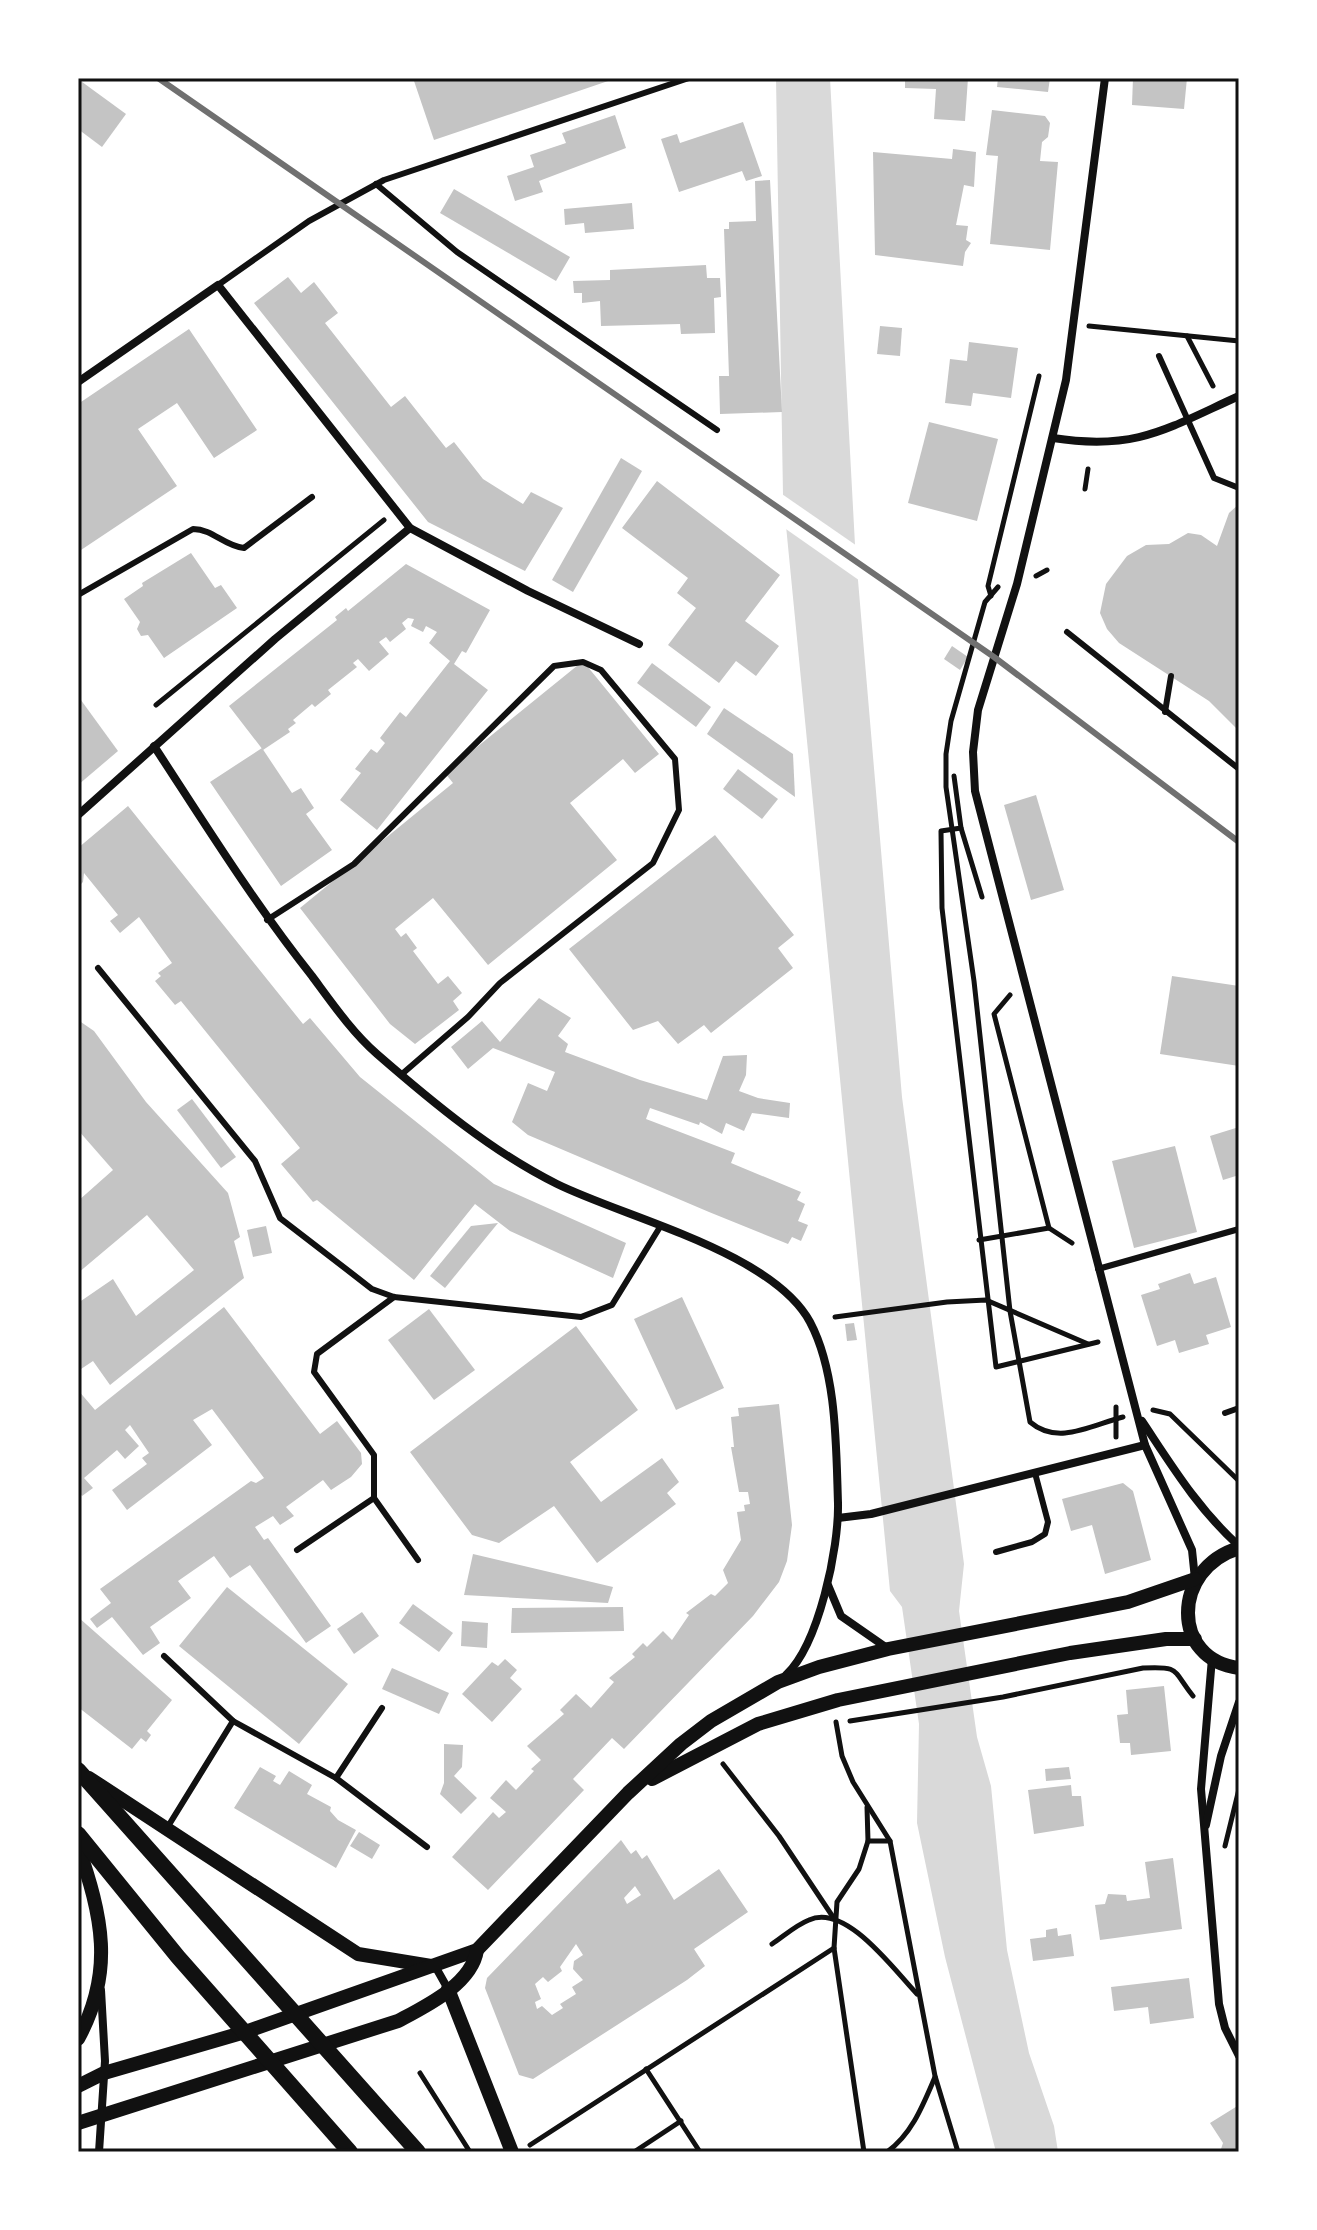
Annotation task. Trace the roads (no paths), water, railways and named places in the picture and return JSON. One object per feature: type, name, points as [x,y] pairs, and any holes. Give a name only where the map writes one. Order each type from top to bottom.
[{"type":"main road","points":[[79,1771],[418,2152]]},
{"type":"main road","points":[[78,1834],[152,1926],[338,2144],[350,2152]]},
{"type":"street","points":[[1105,78],[1066,380],[1017,584],[978,710],[973,752],[975,791],[1145,1445],[1187,1538],[1195,1579]]},
{"type":"street","points":[[78,382],[218,285],[410,528],[528,591],[639,644]]},
{"type":"street","points":[[1053,438],[1093,444],[1120,443],[1150,436],[1239,396]]},
{"type":"street","points":[[78,815],[275,639],[410,528]]},
{"type":"street","points":[[154,746],[267,920],[352,1028],[402,1074],[505,1153],[556,1184],[730,1256],[769,1279],[809,1321],[825,1366],[838,1518],[828,1584],[807,1648],[778,1682]]},
{"type":"street","points":[[1137,1413],[1193,1498],[1210,1520],[1239,1547],[1221,1554],[1195,1579],[1189,1592],[1188,1616],[1195,1639],[1212,1658],[1239,1668]]},
{"type":"street","points":[[838,1518],[871,1514],[1145,1445]]},
{"type":"street","points":[[78,2086],[104,2073],[297,2015],[477,1950],[628,1793],[711,1721],[778,1682],[819,1667],[888,1649],[1128,1602],[1195,1579]]},
{"type":"street","points":[[828,1584],[841,1616],[888,1649]]},
{"type":"street","points":[[628,1793],[758,1724],[838,1700],[1003,1666],[1166,1639],[1195,1639]]},
{"type":"street","points":[[1212,1658],[1202,1747],[1204,1841],[1219,2004],[1225,2028],[1239,2056]]},
{"type":"street","points":[[1204,1841],[1218,1768],[1239,1702]]},
{"type":"street","points":[[79,1771],[358,1954],[435,1966]]},
{"type":"street","points":[[78,1846],[96,1906],[104,2073],[99,2152]]},
{"type":"street","points":[[78,2123],[398,2021],[448,1989],[475,1964],[477,1950]]},
{"type":"street","points":[[435,1966],[448,1989],[512,2152]]},
{"type":"street","points":[[78,2039],[101,1986]]},
{"type":"lane","points":[[218,285],[309,221],[376,184],[689,78]]},
{"type":"lane","points":[[376,184],[457,252],[717,430]]},
{"type":"lane","points":[[1159,356],[1214,478],[1239,488]]},
{"type":"lane","points":[[78,595],[193,529],[206,529],[230,547],[244,548],[312,497]]},
{"type":"lane","points":[[1067,632],[1239,769]]},
{"type":"lane","points":[[267,920],[354,864],[554,666],[583,662],[601,670],[675,759],[679,810],[653,863],[500,983],[468,1017],[402,1074]]},
{"type":"lane","points":[[1165,712],[1171,676]]},
{"type":"lane","points":[[98,968],[255,1161],[280,1218],[372,1289],[394,1297],[581,1317],[612,1305],[660,1227]]},
{"type":"lane","points":[[1098,1269],[1239,1229]]},
{"type":"lane","points":[[394,1297],[317,1354],[314,1372],[374,1455],[374,1498],[418,1560]]},
{"type":"lane","points":[[1225,1413],[1239,1408]]},
{"type":"lane","points":[[996,1552],[1032,1542],[1045,1534],[1048,1522],[1035,1473]]},
{"type":"lane","points":[[297,1550],[374,1498]]},
{"type":"lane","points":[[164,1656],[233,1721],[336,1778],[427,1847]]},
{"type":"lane","points":[[336,1778],[382,1708]]},
{"type":"lane","points":[[167,1828],[233,1721]]},
{"type":"railway","points":[[158,78],[994,657],[1239,842]]}]
